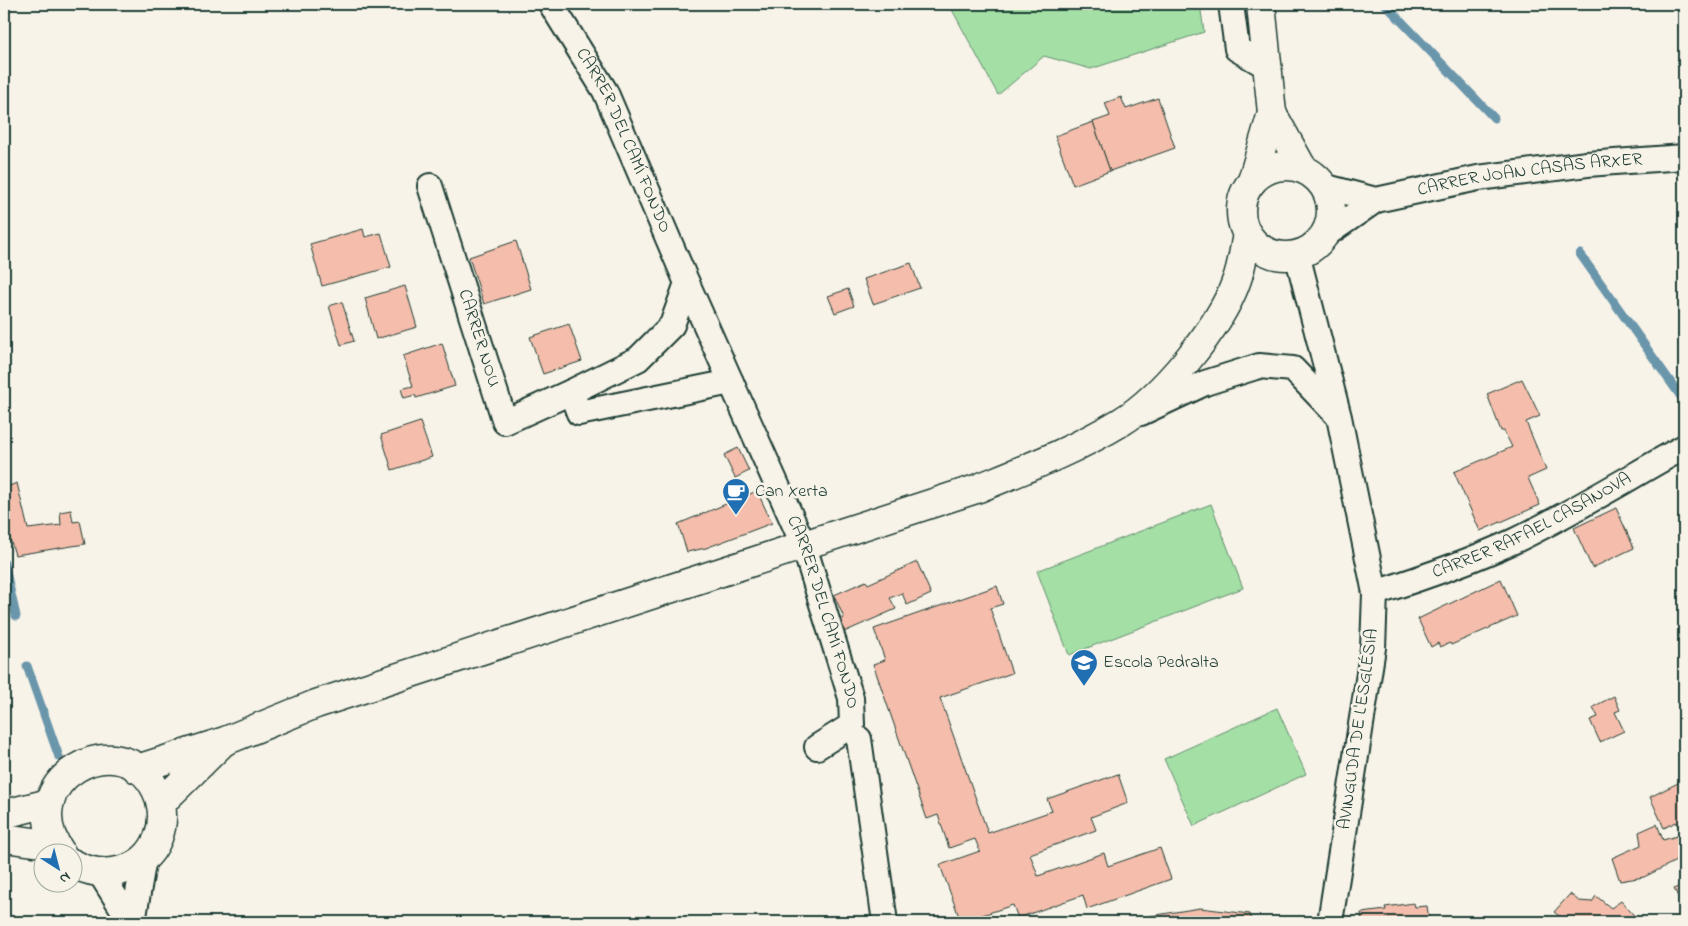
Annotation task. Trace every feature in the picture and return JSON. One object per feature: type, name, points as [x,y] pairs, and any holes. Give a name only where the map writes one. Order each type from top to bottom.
[{"type":"street","name":"CARRER DEL CAMÍ FONDO","points":[[551,4],[605,91],[686,283],[804,546],[851,698],[852,725],[817,747]]},
{"type":"street","points":[[1231,4],[1237,49],[1268,68]]},
{"type":"street","points":[[1261,4],[1272,114],[1252,181],[1243,197],[1241,206],[1243,225],[1247,234],[1259,247],[1286,254]]},
{"type":"street","points":[[1223,310],[1286,254],[1310,248],[1321,238],[1328,226],[1331,212],[1329,198],[1272,114]]},
{"type":"street","name":"CARRER JOAN CASAS ARXER","points":[[1321,238],[1376,200],[1478,178],[1587,164],[1684,157]]},
{"type":"street","points":[[1252,181],[1259,174],[1276,167],[1294,166],[1313,177]]},
{"type":"street","name":"CARRER JOAN CASAS ARXER","points":[[1313,177],[1376,200]]},
{"type":"street","name":"CARRER NOU","points":[[430,186],[505,422],[571,392]]},
{"type":"street","points":[[1123,421],[1164,386],[1195,351],[1223,310],[1237,281],[1247,234]]},
{"type":"street","name":"AVINGUDA DE L'ESGLÉSIA","points":[[1286,254],[1339,418],[1375,593],[1373,648],[1330,922]]},
{"type":"street","points":[[686,283],[672,325],[638,359],[571,392],[579,413],[731,382]]},
{"type":"street","points":[[137,768],[225,741],[316,704],[976,489],[1058,456],[1123,421],[1205,383],[1259,366],[1292,369],[1339,418]]},
{"type":"street","name":"CARRER RAFAEL CASANOVA","points":[[1375,593],[1439,572],[1513,541],[1589,502],[1684,447]]},
{"type":"street","points":[[859,739],[885,922]]},
{"type":"street","points":[[161,803],[225,741]]},
{"type":"street","points":[[58,844],[48,824],[49,803],[62,778],[79,765],[98,759],[118,760],[137,768],[154,787],[161,803],[161,828],[155,844],[144,858],[119,872],[100,873]]},
{"type":"street","points":[[4,814],[49,803]]},
{"type":"street","points":[[4,838],[32,846]]},
{"type":"street","points":[[132,922],[144,858]]},
{"type":"street","points":[[82,864],[100,873],[132,922]]},
{"type":"green space","points":[[949,4],[1200,4],[1204,32],[1091,69],[1044,56],[998,95]]},
{"type":"green space","points":[[1211,504],[1243,588],[1069,655],[1037,571]]},
{"type":"green space","points":[[1277,708],[1306,774],[1194,826],[1164,759]]},
{"type":"building","points":[[1121,97],[1126,109],[1158,98],[1175,148],[1110,171],[1093,122],[1110,116],[1105,103]]},
{"type":"building","points":[[1093,122],[1110,171],[1073,185],[1055,136]]},
{"type":"building","points":[[363,229],[365,237],[381,233],[391,267],[322,286],[310,244]]},
{"type":"building","points":[[516,241],[531,289],[484,304],[469,257]]},
{"type":"building","points":[[911,263],[920,288],[873,304],[864,279]]},
{"type":"building","points":[[405,286],[417,327],[376,339],[365,298]]},
{"type":"building","points":[[848,289],[854,306],[835,313],[828,296]]},
{"type":"building","points":[[342,302],[354,341],[341,345],[329,306]]},
{"type":"building","points":[[569,324],[582,361],[543,374],[530,337]]},
{"type":"building","points":[[442,343],[455,386],[416,398],[415,395],[404,398],[401,389],[413,386],[403,356]]},
{"type":"building","points":[[1522,379],[1540,416],[1526,422],[1546,470],[1528,478],[1540,505],[1480,531],[1454,472],[1512,447],[1504,431],[1501,431],[1487,394]]},
{"type":"building","points":[[420,422],[432,457],[392,470],[381,435]]},
{"type":"building","points":[[738,448],[749,471],[735,478],[724,455]]},
{"type":"building","points":[[17,483],[28,529],[61,525],[60,512],[71,510],[73,522],[80,521],[85,544],[15,555],[4,519],[4,488]]},
{"type":"building","points":[[757,491],[772,523],[706,548],[687,552],[678,524]]},
{"type":"building","points":[[1616,508],[1634,548],[1592,568],[1574,528]]},
{"type":"building","points":[[917,562],[931,594],[907,605],[902,593],[890,598],[896,609],[844,632],[839,621],[844,618],[834,595],[866,581],[868,584]]},
{"type":"building","points":[[1501,579],[1517,616],[1451,645],[1450,643],[1440,647],[1438,643],[1431,647],[1418,619]]},
{"type":"building","points":[[997,586],[1003,604],[990,608],[1012,673],[940,698],[988,833],[1052,811],[1047,799],[1118,774],[1128,803],[1091,817],[1096,830],[1030,854],[1038,876],[1104,853],[1108,866],[1160,848],[1171,879],[1087,909],[1083,895],[1018,918],[1013,905],[961,922],[940,865],[980,851],[975,839],[949,848],[938,815],[927,819],[873,664],[885,660],[874,629]]},
{"type":"building","points":[[1614,696],[1620,710],[1615,712],[1624,731],[1600,742],[1590,720],[1598,717],[1593,707]]},
{"type":"building","points":[[1684,780],[1684,827],[1680,829],[1676,822],[1664,828],[1650,797]]},
{"type":"building","points":[[1657,824],[1663,840],[1677,836],[1684,851],[1684,857],[1644,877],[1620,881],[1612,858],[1641,845],[1639,832]]},
{"type":"building","points":[[1684,883],[1684,908],[1674,889]]},
{"type":"building","points":[[1570,894],[1579,901],[1592,902],[1596,896],[1611,908],[1621,901],[1640,922],[1567,922],[1554,912]]},
{"type":"building","points":[[1414,903],[1415,907],[1427,906],[1429,919],[1432,919],[1433,922],[1362,922],[1361,913],[1386,910],[1385,907]]},
{"type":"building","points":[[1200,908],[1250,914],[1252,921],[1256,922],[1113,922]]},
{"type":"waterway","points":[[1385,4],[1494,118]]},
{"type":"waterway","points":[[1580,254],[1684,401]]},
{"type":"waterway","points":[[4,563],[16,616]]},
{"type":"waterway","points":[[27,666],[59,757]]},
{"type":"place","name":"Can Xerta","points":[[736,516]]},
{"type":"place","name":"Escola Pedralta","points":[[1084,687]]}]
